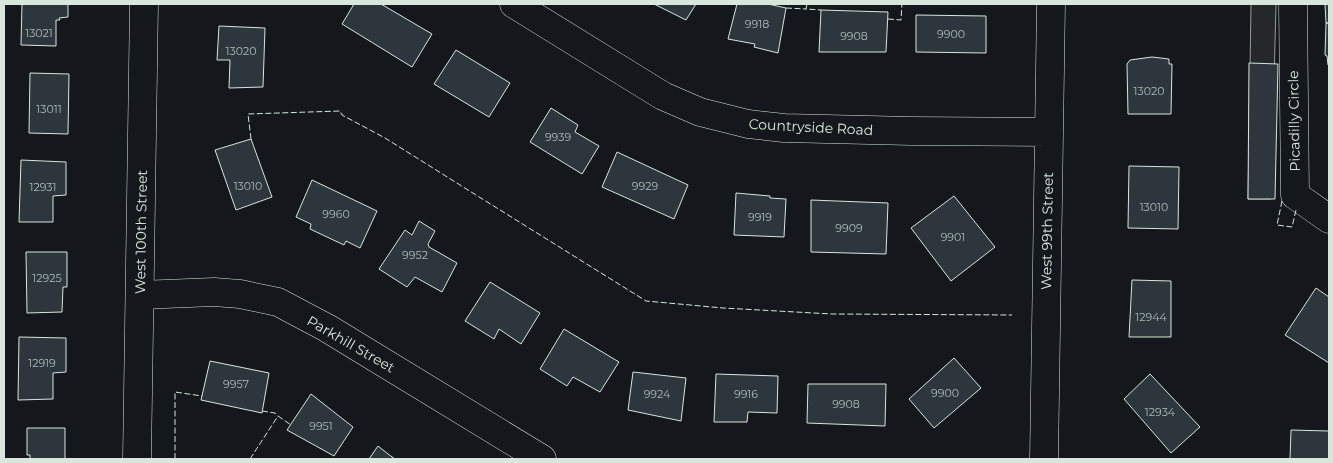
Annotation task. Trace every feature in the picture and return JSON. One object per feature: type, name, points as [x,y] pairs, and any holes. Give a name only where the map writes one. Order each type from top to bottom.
[{"type":"street","name":"West 100th Street","points":[[137,459],[144,4]]},
{"type":"street","name":"Countryside Road","points":[[514,4],[663,96],[700,112],[748,124],[784,128],[1048,132]]},
{"type":"street","name":"West 99th Street","points":[[1044,459],[1051,4]]},
{"type":"street","name":"Picadilly Circle","points":[[1293,4],[1294,196],[1329,219]]},
{"type":"street","name":"Parkhill Street","points":[[140,295],[214,292],[240,294],[278,302],[327,328],[542,459]]},
{"type":"shaded area","points":[[1251,4],[1276,4],[1271,199],[1248,199]]},
{"type":"building","points":[[22,4],[68,4],[68,17],[56,20],[56,46],[21,45]]},
{"type":"building","points":[[354,4],[381,4],[432,34],[412,67],[342,24]]},
{"type":"building","points":[[654,4],[696,4],[686,20]]},
{"type":"building","points":[[737,4],[768,4],[786,8],[778,53],[754,47],[755,44],[728,39]]},
{"type":"building","points":[[1325,4],[1329,4],[1329,23],[1326,23]]},
{"type":"building","points":[[821,10],[888,12],[886,52],[819,52]]},
{"type":"building","points":[[916,15],[986,16],[986,53],[916,52]]},
{"type":"building","points":[[1326,23],[1329,23],[1329,66],[1327,56],[1325,55]]},
{"type":"building","points":[[219,26],[265,28],[263,87],[229,88],[230,60],[217,60]]},
{"type":"building","points":[[456,50],[510,83],[489,117],[434,84]]},
{"type":"building","points":[[1152,57],[1169,59],[1169,64],[1172,64],[1171,114],[1128,114],[1127,64],[1130,60]]},
{"type":"building","points":[[1249,63],[1278,64],[1275,199],[1248,199]]},
{"type":"building","points":[[30,73],[69,74],[68,134],[29,133]]},
{"type":"building","points":[[551,108],[578,125],[575,132],[599,146],[582,174],[530,142]]},
{"type":"building","points":[[251,139],[272,197],[236,210],[215,150]]},
{"type":"building","points":[[617,152],[688,185],[674,219],[602,187]]},
{"type":"building","points":[[21,160],[66,162],[66,195],[53,196],[53,222],[19,222]]},
{"type":"building","points":[[1129,166],[1179,167],[1178,229],[1128,228]]},
{"type":"building","points":[[312,180],[377,211],[360,248],[346,241],[344,245],[310,229],[311,224],[296,217]]},
{"type":"building","points":[[736,193],[786,199],[784,237],[734,235]]},
{"type":"building","points":[[954,196],[995,247],[951,281],[911,228]]},
{"type":"building","points":[[811,200],[888,203],[886,254],[811,252]]},
{"type":"building","points":[[419,221],[435,231],[428,244],[429,247],[457,263],[442,292],[415,277],[407,287],[379,269],[405,230],[412,235]]},
{"type":"building","points":[[26,252],[67,252],[67,287],[63,287],[62,312],[27,313]]},
{"type":"building","points":[[1132,280],[1171,281],[1171,337],[1129,337]]},
{"type":"building","points":[[490,282],[540,313],[521,344],[499,329],[494,339],[465,321]]},
{"type":"building","points":[[1316,288],[1329,297],[1329,363],[1285,335]]},
{"type":"building","points":[[564,329],[619,362],[600,392],[573,377],[567,386],[540,369]]},
{"type":"building","points":[[19,337],[66,338],[66,372],[53,373],[53,399],[18,400]]},
{"type":"building","points":[[954,358],[981,388],[934,428],[909,399]]},
{"type":"building","points":[[210,361],[269,373],[262,413],[201,400]]},
{"type":"building","points":[[633,372],[686,378],[681,421],[628,410]]},
{"type":"building","points":[[716,374],[778,376],[777,413],[748,412],[747,422],[714,422]]},
{"type":"building","points":[[1150,374],[1200,427],[1171,453],[1124,399]]},
{"type":"building","points":[[808,384],[886,384],[885,426],[807,423]]},
{"type":"building","points":[[311,394],[353,427],[334,456],[287,430]]},
{"type":"building","points":[[27,428],[65,428],[65,459],[30,459],[30,455],[27,455]]},
{"type":"building","points":[[1291,430],[1329,431],[1329,459],[1290,459]]},
{"type":"building","points":[[378,446],[388,454],[395,459],[369,459]]},
{"type":"fence","points":[[807,4],[806,9],[821,10]]},
{"type":"fence","points":[[888,19],[901,20],[902,4]]},
{"type":"fence","points":[[786,8],[806,9]]},
{"type":"fence","points":[[251,139],[248,114],[340,111],[342,115],[385,138],[646,301],[723,308],[832,314],[1012,315]]},
{"type":"fence","points":[[1282,201],[1277,225],[1292,227],[1296,210]]},
{"type":"fence","points":[[175,459],[175,392],[202,396]]},
{"type":"fence","points":[[262,411],[275,413],[278,416]]},
{"type":"fence","points":[[250,459],[278,416],[291,425]]}]
